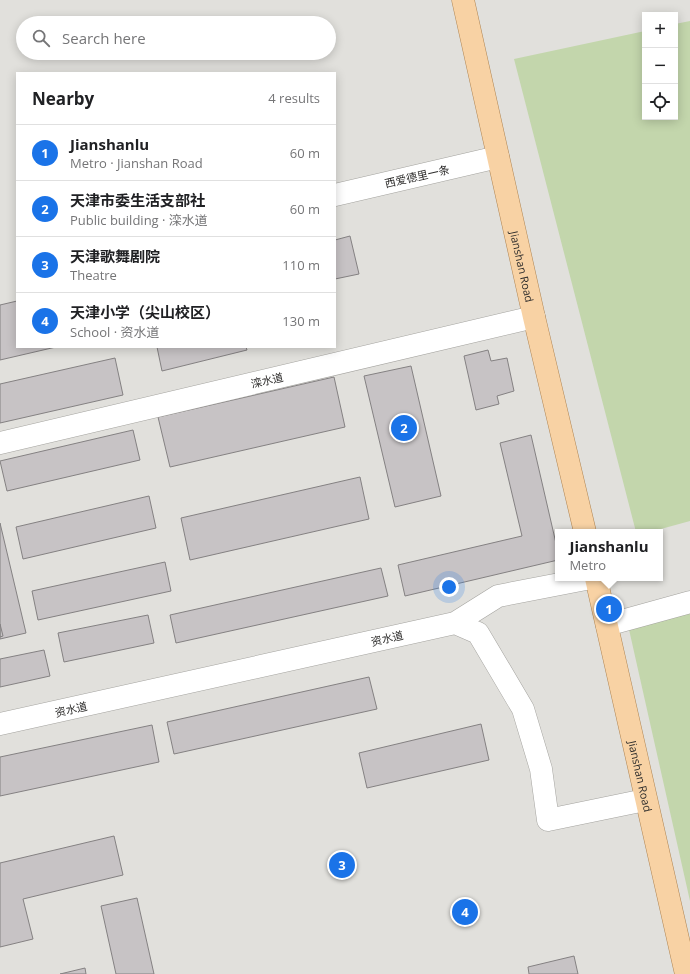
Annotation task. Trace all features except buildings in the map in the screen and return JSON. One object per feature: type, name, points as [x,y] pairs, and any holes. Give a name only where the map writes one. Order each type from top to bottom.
[{"type":"main road","name":"Jianshan Road","points":[[463,0],[534,317],[584,529]]},
{"type":"main road","name":"Jianshan Road","points":[[597,581],[645,800],[686,974]]},
{"type":"street","name":"西爱德里一条","points":[[336,194],[498,157]]},
{"type":"street","name":"滦水道","points":[[0,442],[534,317]]},
{"type":"street","name":"资水道","points":[[0,724],[455,623],[498,596],[576,581]]},
{"type":"street","points":[[607,625],[690,602]]},
{"type":"street","points":[[455,623],[478,633],[523,709],[541,769],[548,820],[645,800]]},
{"type":"green space","points":[[690,21],[690,521],[661,529],[635,529],[514,59],[642,32],[642,120],[678,120],[678,23]]},
{"type":"green space","points":[[690,606],[690,901],[628,625]]},
{"type":"place","name":"天津市委生活支部社","points":[[404,428]]},
{"type":"place","name":"Jianshanlu","points":[[609,609]]},
{"type":"place","name":"天津歌舞剧院","points":[[342,865]]},
{"type":"place","name":"天津小学（尖山校区）","points":[[465,912]]}]
